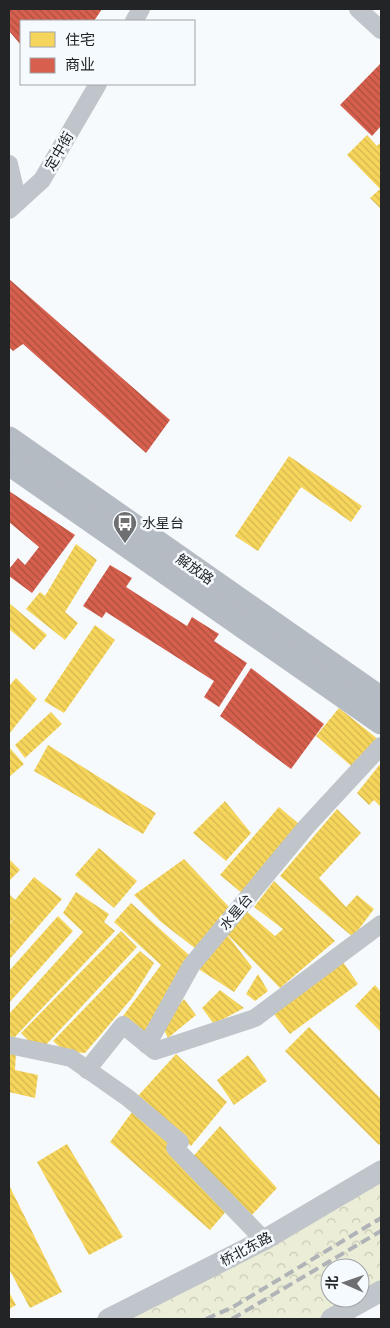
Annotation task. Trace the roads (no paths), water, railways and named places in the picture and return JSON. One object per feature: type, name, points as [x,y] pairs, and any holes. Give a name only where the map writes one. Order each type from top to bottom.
[{"type":"main road","name":"解放路","points":[[9,439],[381,698]]},
{"type":"main road","name":"解放路","points":[[9,463],[381,722]]},
{"type":"street","points":[[135,20],[141,9]]},
{"type":"street","points":[[358,9],[381,30]]},
{"type":"street","name":"定中街","points":[[13,206],[42,180],[97,85]]},
{"type":"street","points":[[9,164],[13,206]]},
{"type":"street","name":"水星台","points":[[148,1045],[191,966],[308,826],[381,746]]},
{"type":"street","points":[[87,1070],[123,1025],[155,1051],[255,1018],[381,924]]},
{"type":"street","points":[[9,1045],[71,1058],[128,1098],[180,1142],[175,1148],[264,1240]]},
{"type":"street","name":"桥北东路","points":[[108,1319],[264,1240],[381,1171]]},
{"type":"street","points":[[331,1319],[381,1291]]},
{"type":"railway","points":[[206,1319],[233,1307],[381,1218]]},
{"type":"railway","points":[[232,1319],[381,1231]]},
{"type":"place","name":"水星台","points":[[125,544]]}]
